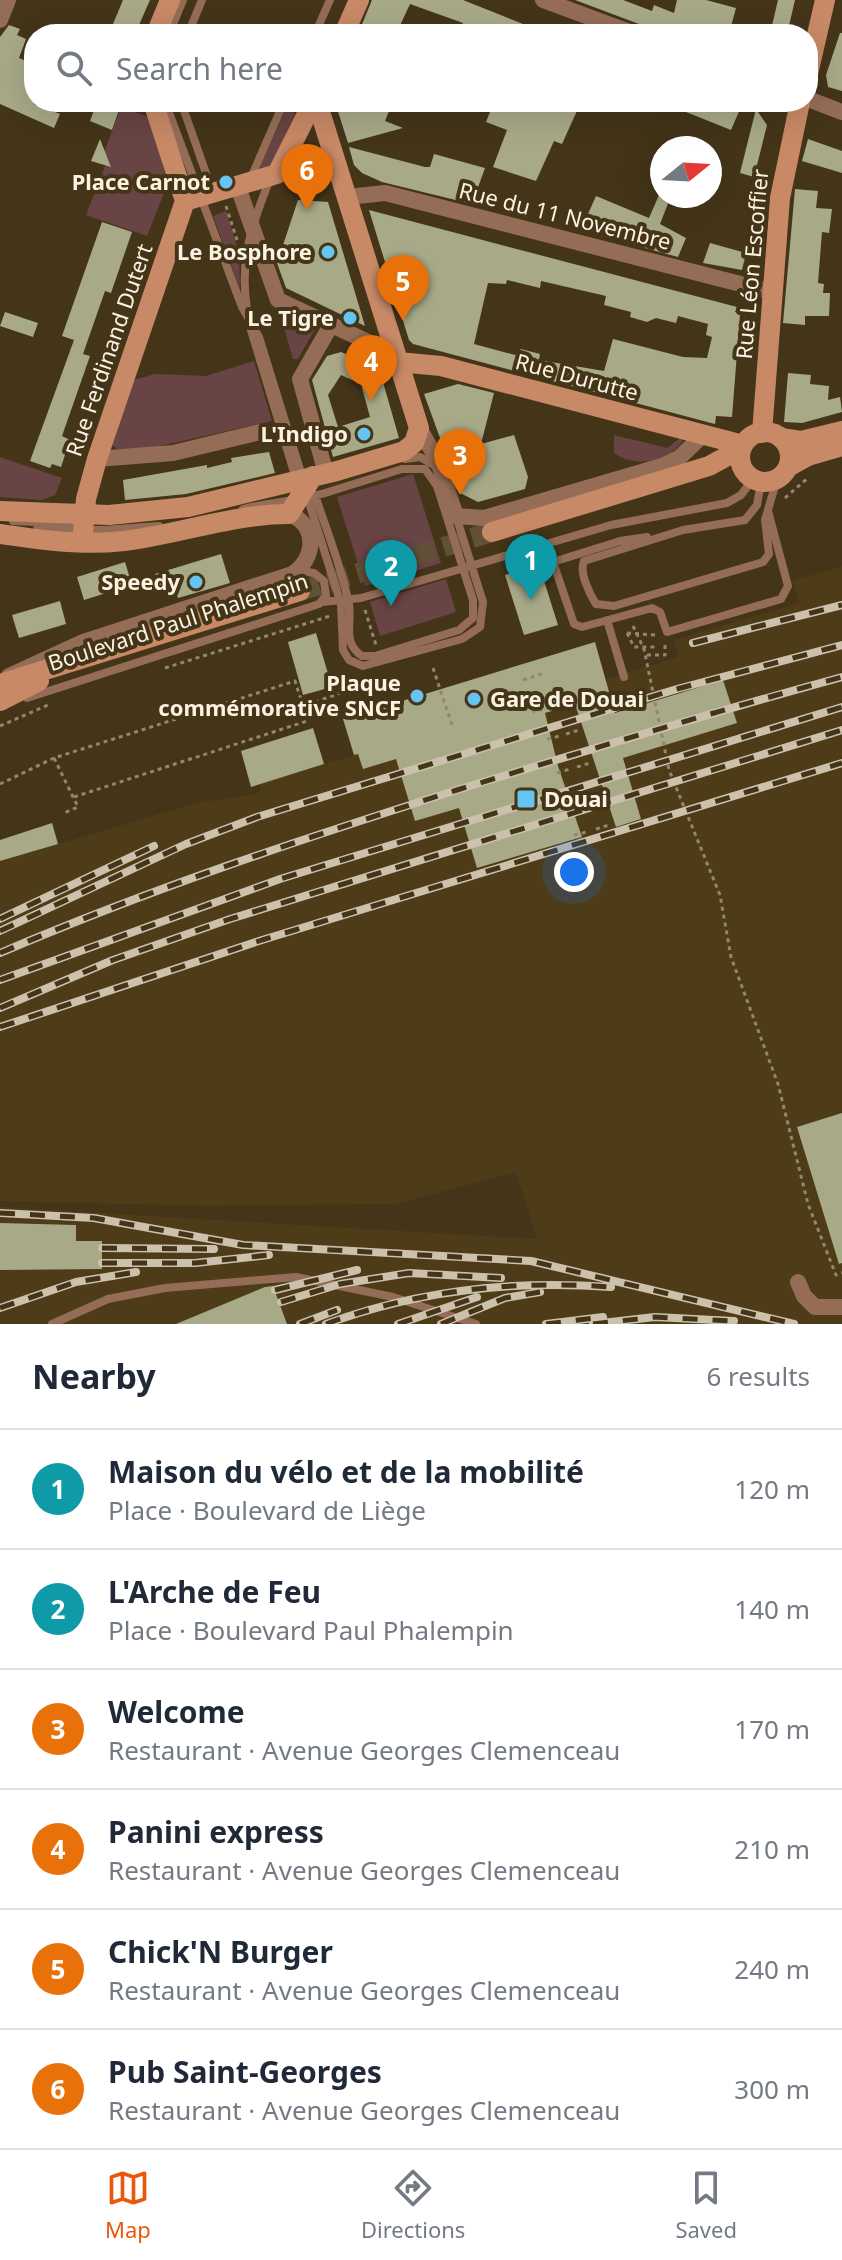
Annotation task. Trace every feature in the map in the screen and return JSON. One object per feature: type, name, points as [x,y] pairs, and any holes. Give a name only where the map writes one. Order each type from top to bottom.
[{"type":"street","points":[[0,20],[8,0]]},
{"type":"street","points":[[160,24],[170,0]]},
{"type":"street","points":[[348,24],[359,0]]},
{"type":"street","points":[[543,0],[608,24]]},
{"type":"street","points":[[818,30],[825,0]]},
{"type":"street","points":[[818,103],[842,112]]},
{"type":"street","points":[[158,112],[199,195],[271,178],[282,170],[310,112]]},
{"type":"street","points":[[318,112],[419,428],[443,476],[456,516],[484,518],[662,466],[679,458],[704,434]]},
{"type":"street","name":"Rue Léon Escoffier","points":[[765,476],[789,453],[771,436],[772,292],[780,198],[798,112]]},
{"type":"street","name":"Rue Durutte","points":[[243,186],[251,226],[274,296],[397,358],[441,366],[742,446]]},
{"type":"street","name":"Rue du 11 Novembre","points":[[347,197],[385,193],[772,292]]},
{"type":"street","name":"Rue Ferdinand Dutert","points":[[82,528],[97,459],[199,195]]},
{"type":"street","points":[[307,490],[300,379],[331,325]]},
{"type":"street","points":[[0,511],[130,540],[248,517],[407,450],[418,437],[419,428]]},
{"type":"street","points":[[97,459],[173,453],[264,431]]},
{"type":"street","points":[[492,532],[709,466],[742,446],[771,436],[801,441],[842,431]]},
{"type":"street","points":[[742,446],[740,462],[765,476]]},
{"type":"street","points":[[618,496],[765,476],[808,456],[842,446]]},
{"type":"street","points":[[0,534],[82,528],[188,507],[307,490]]},
{"type":"street","name":"Boulevard Paul Phalempin","points":[[299,581],[308,556],[310,536],[303,522],[307,490]]},
{"type":"street","name":"Boulevard Paul Phalempin","points":[[0,683],[97,654],[299,581]]},
{"type":"street","name":"Boulevard Paul Phalempin","points":[[0,683],[29,664],[83,642],[299,581]]},
{"type":"street","name":"Boulevard Paul Phalempin","points":[[0,701],[97,654]]},
{"type":"street","points":[[798,1282],[815,1307],[842,1307]]},
{"type":"lane","points":[[173,24],[183,0]]},
{"type":"lane","points":[[192,24],[202,0]]},
{"type":"lane","points":[[319,24],[330,0]]},
{"type":"lane","points":[[339,24],[350,0]]},
{"type":"lane","points":[[169,112],[199,195],[259,337],[343,599],[348,631],[354,649],[365,657],[468,625],[474,609],[456,516]]},
{"type":"lane","points":[[185,112],[203,162],[199,195]]},
{"type":"lane","points":[[243,186],[279,112]]},
{"type":"lane","points":[[250,321],[243,270],[251,226],[301,112]]},
{"type":"lane","points":[[199,195],[203,162]]},
{"type":"lane","points":[[307,490],[413,457],[432,463],[443,476]]},
{"type":"lane","points":[[307,490],[408,467],[425,469],[437,486],[484,612],[477,630],[462,639],[376,665],[360,666],[349,660],[343,650],[346,611]]},
{"type":"lane","points":[[765,476],[769,549],[763,562],[614,606],[596,604],[582,568],[584,561],[660,537],[750,518],[765,476]]},
{"type":"lane","points":[[322,602],[467,567],[611,525],[669,517],[727,503],[765,476]]},
{"type":"lane","points":[[307,490],[343,599]]},
{"type":"lane","points":[[660,537],[627,539],[553,562],[574,624],[582,627],[652,608],[660,612],[667,632],[786,596],[787,575],[767,508]]},
{"type":"lane","points":[[0,523],[82,528]]},
{"type":"lane","name":"Boulevard Paul Phalempin","points":[[0,709],[322,602],[327,592],[324,581],[314,573],[299,581]]},
{"type":"lane","points":[[607,620],[624,677]]},
{"type":"lane","points":[[52,1324],[122,1296],[165,1288],[296,1277],[379,1293],[471,1323]]},
{"type":"path","points":[[159,670],[364,606],[378,655]]},
{"type":"path","points":[[627,615],[644,649],[669,770],[720,895],[731,957],[778,1084],[808,1204],[836,1275],[842,1273]]},
{"type":"path","points":[[644,649],[655,647],[634,647],[627,633],[664,634],[665,655],[645,655]]},
{"type":"path","points":[[433,668],[452,725]]},
{"type":"path","points":[[523,680],[545,673]]},
{"type":"path","points":[[0,784],[54,758],[295,681],[307,721],[74,797]]},
{"type":"path","points":[[303,706],[344,692]]},
{"type":"path","points":[[531,701],[534,712],[554,706]]},
{"type":"path","points":[[0,726],[56,702]]},
{"type":"path","points":[[566,734],[579,730]]},
{"type":"path","points":[[547,739],[560,736]]},
{"type":"path","points":[[54,758],[78,807],[64,813]]},
{"type":"path","points":[[577,767],[590,763]]},
{"type":"path","points":[[557,773],[570,769]]},
{"type":"path","points":[[586,796],[599,792]]},
{"type":"path","points":[[565,802],[578,798]]},
{"type":"path","points":[[596,829],[609,825]]},
{"type":"path","points":[[574,835],[587,832]]},
{"type":"shaded area","points":[[119,112],[134,112],[148,117],[168,183],[147,236],[86,215],[107,161],[102,158]]},
{"type":"shaded area","points":[[285,112],[295,113],[268,174],[260,167]]},
{"type":"shaded area","points":[[226,211],[239,253],[240,289],[213,216]]},
{"type":"shaded area","points":[[284,315],[315,329],[298,359],[293,359],[281,317]]},
{"type":"shaded area","points":[[254,361],[272,421],[142,450],[122,452],[113,446],[111,441],[130,381],[155,374],[206,376]]},
{"type":"shaded area","points":[[614,435],[667,448],[680,438],[683,440],[670,454],[641,462],[614,453]]},
{"type":"shaded area","points":[[0,457],[62,478],[55,495],[42,500],[0,497]]},
{"type":"shaded area","points":[[413,474],[441,563],[365,586],[337,497]]},
{"type":"shaded area","points":[[842,566],[842,1324],[0,1324],[0,1207],[537,1239],[516,1172],[396,1204],[205,1206],[0,1201],[0,840],[52,823],[59,844],[196,803],[255,794],[261,791],[259,784],[679,657],[674,640],[799,603],[792,581]]},
{"type":"shaded area","points":[[446,579],[456,612],[380,636],[370,602]]},
{"type":"building","points":[[123,0],[150,0],[139,24],[113,24]]},
{"type":"building","points":[[372,0],[463,0],[523,24],[462,24],[410,4],[401,24],[362,24]]},
{"type":"building","points":[[575,0],[623,0],[652,11],[654,5],[674,13],[677,0],[706,0],[736,8],[732,24],[639,24]]},
{"type":"building","points":[[778,0],[795,0],[789,24],[772,24]]},
{"type":"building","points":[[9,25],[20,29],[17,35],[24,38],[19,58],[24,60],[24,112],[60,114],[54,128],[0,104],[0,37]]},
{"type":"building","points":[[840,33],[842,91],[828,87],[826,75]]},
{"type":"building","points":[[93,112],[118,112],[112,130],[90,121]]},
{"type":"building","points":[[338,112],[389,112],[385,121],[403,128],[348,143]]},
{"type":"building","points":[[490,112],[576,112],[562,144],[554,141],[536,181],[493,167],[507,130],[486,122]]},
{"type":"building","points":[[686,112],[739,112],[731,130]]},
{"type":"building","points":[[755,112],[758,112],[767,125],[754,177],[740,173]]},
{"type":"building","points":[[100,139],[111,167],[91,161]]},
{"type":"building","points":[[808,139],[842,151],[842,173],[802,161]]},
{"type":"building","points":[[349,147],[425,167],[430,167],[434,154],[485,168],[472,204],[382,182],[362,173],[354,165]]},
{"type":"building","points":[[795,189],[818,191],[816,208],[832,209],[829,233],[822,232],[818,283],[824,284],[823,293],[830,293],[829,316],[805,316],[805,325],[783,323]]},
{"type":"building","points":[[596,196],[649,218],[653,208],[666,208],[660,224],[686,238],[678,257],[630,244],[584,223]]},
{"type":"building","points":[[298,200],[328,202],[365,326],[286,288],[277,263]]},
{"type":"building","points":[[369,210],[737,307],[735,312],[740,314],[732,417],[716,416],[715,424],[413,344],[409,340]],"holes":[[[507,280],[540,288],[541,281],[606,296],[604,305],[631,312],[630,317],[647,322],[656,318],[676,323],[678,316],[708,324],[706,335],[712,337],[707,358],[683,357],[613,339],[604,371],[539,360],[540,354],[521,349],[515,355],[474,344],[488,283],[506,284]]]},
{"type":"building","points":[[102,222],[132,232],[111,293],[105,291],[83,354],[90,356],[62,436],[70,440],[61,467],[52,464],[50,468],[30,461],[74,340],[62,336]]},
{"type":"building","points":[[710,243],[746,253],[742,270],[703,263]]},
{"type":"building","points":[[5,312],[38,323],[33,337],[0,326]]},
{"type":"building","points":[[341,352],[379,368],[399,438],[333,457],[312,380],[327,356]],"holes":[[[341,375],[361,384],[370,417],[338,427],[328,395]]]},
{"type":"building","points":[[788,373],[811,375],[810,384],[829,386],[828,400],[840,397],[842,412],[802,423],[784,422]]},
{"type":"building","points":[[458,384],[494,393],[481,444],[514,435],[528,477],[525,489],[478,502],[460,493],[424,394]]},
{"type":"building","points":[[269,452],[275,473],[186,494],[125,500],[123,480],[207,465],[207,468],[232,462],[231,458]]},
{"type":"building","points":[[221,554],[230,583],[178,598],[175,589],[160,594],[155,574]]},
{"type":"building","points":[[125,562],[132,585],[84,600],[77,577]]},
{"type":"building","points":[[539,565],[558,625],[524,635],[505,575]]},
{"type":"building","points":[[60,601],[66,624],[19,638],[12,615]]},
{"type":"building","points":[[316,633],[332,687],[303,695],[288,642]]},
{"type":"building","points":[[595,642],[615,713],[723,680],[737,723],[623,758],[641,819],[616,827],[575,704],[545,713],[558,766],[582,837],[477,868],[459,808],[415,821],[396,759],[363,769],[358,754],[354,755],[343,719]]},
{"type":"building","points":[[313,728],[324,764],[251,787],[241,751]]},
{"type":"building","points":[[52,823],[58,844],[0,861],[0,840]]},
{"type":"building","points":[[842,1113],[842,1263],[839,1264],[797,1127]]},
{"type":"building","points":[[0,1223],[76,1225],[76,1241],[102,1241],[102,1269],[0,1270]]},
{"type":"building","points":[[273,1286],[287,1324],[176,1324],[265,1287]]},
{"type":"tunnel","points":[[300,591],[492,532]]},
{"type":"railway","points":[[693,643],[842,605]]},
{"type":"railway","points":[[0,931],[186,844],[257,817],[677,689],[842,645]]},
{"type":"railway","points":[[0,953],[170,886],[341,827],[601,746],[842,677]]},
{"type":"railway","points":[[0,980],[280,879],[842,707]]},
{"type":"railway","points":[[0,1008],[113,960],[230,919],[842,730]]},
{"type":"railway","points":[[0,1027],[262,940],[842,763]]},
{"type":"railway","points":[[0,919],[154,846]]},
{"type":"railway","points":[[0,1213],[94,1218],[243,1245],[531,1261],[794,1324]]},
{"type":"railway","points":[[102,1248],[214,1249]]},
{"type":"railway","points":[[102,1263],[195,1263],[269,1255]]},
{"type":"railway","points":[[275,1290],[357,1270]]},
{"type":"railway","points":[[0,1308],[76,1282],[136,1272]]},
{"type":"railway","points":[[281,1302],[340,1284],[409,1273],[501,1278]]},
{"type":"railway","points":[[326,1324],[396,1303],[467,1290],[538,1285],[611,1287]]},
{"type":"railway","points":[[441,1324],[505,1298],[540,1292]]},
{"type":"railway","points":[[398,1324],[477,1297]]},
{"type":"railway","points":[[300,1324],[337,1310]]},
{"type":"railway","points":[[546,1324],[603,1317]]},
{"type":"railway","points":[[593,1324],[655,1317],[734,1321]]},
{"type":"place","name":"Place Carnot","points":[[226,182]]},
{"type":"place","name":"Pub Saint-Georges","points":[[307,210]]},
{"type":"place","name":"Le Bosphore","points":[[328,252]]},
{"type":"place","name":"Le Tigre","points":[[350,318]]},
{"type":"place","name":"Chick'N Burger","points":[[403,321]]},
{"type":"place","name":"Panini express","points":[[371,401]]},
{"type":"place","name":"L'Indigo","points":[[364,434]]},
{"type":"place","name":"Welcome","points":[[460,495]]},
{"type":"place","name":"Speedy","points":[[196,582]]},
{"type":"place","name":"Maison du vélo et de la mobilité","points":[[531,600]]},
{"type":"place","name":"L'Arche de Feu","points":[[391,606]]},
{"type":"place","name":"Plaque commémorative SNCF","points":[[417,696]]},
{"type":"place","name":"Gare de Douai","points":[[474,699]]},
{"type":"place","name":"Douai","points":[[526,799]]}]
